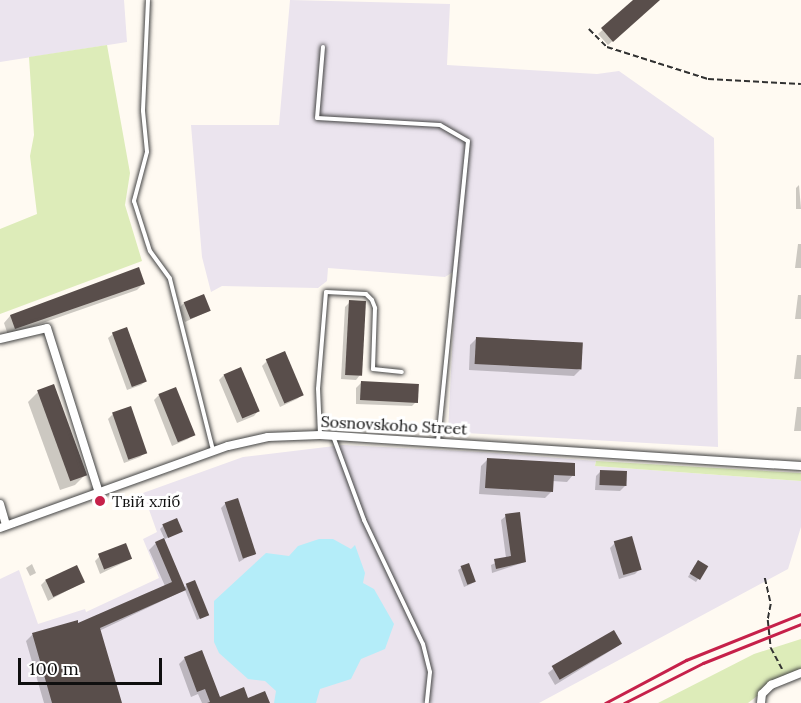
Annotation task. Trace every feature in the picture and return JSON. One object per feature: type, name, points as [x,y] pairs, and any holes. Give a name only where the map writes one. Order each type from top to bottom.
[{"type":"street","points":[[0,339],[46,328],[99,493]]},
{"type":"street","name":"Sosnovskoho Street","points":[[3,527],[214,451],[268,437],[332,435],[801,466]]},
{"type":"street","points":[[0,504],[3,527]]},
{"type":"street","points":[[761,703],[769,687],[801,672]]},
{"type":"lane","points":[[148,0],[143,111],[147,152],[134,201],[150,251],[170,279],[214,451]]},
{"type":"lane","points":[[323,47],[317,118],[440,125],[468,141],[438,442]]},
{"type":"lane","points":[[320,435],[318,389],[326,292],[366,294],[372,300],[375,308],[372,369],[402,372]]},
{"type":"lane","points":[[332,435],[351,490],[423,644],[430,672],[427,703]]},
{"type":"path","points":[[589,29],[607,47],[708,79],[801,84]]},
{"type":"path","points":[[765,578],[771,604],[768,620],[771,648],[785,678]]},
{"type":"shaded area","points":[[0,0],[124,0],[127,42],[0,62]]},
{"type":"shaded area","points":[[290,0],[450,4],[447,65],[597,74],[619,71],[714,138],[718,447],[448,432],[456,270],[445,277],[328,268],[327,281],[318,288],[222,286],[211,292],[202,257],[191,125],[279,125]]},
{"type":"shaded area","points":[[343,445],[482,452],[596,461],[595,466],[801,481],[801,527],[788,569],[539,703],[0,703],[0,579],[19,570],[38,624],[85,609],[86,612],[159,578],[143,539],[157,532],[143,493],[243,457]]},
{"type":"green space","points":[[107,45],[130,173],[125,205],[142,261],[0,314],[0,229],[37,214],[30,156],[34,135],[29,57]]},
{"type":"green space","points":[[596,461],[801,473],[801,481],[595,466]]},
{"type":"green space","points":[[801,639],[801,669],[782,677],[748,703],[658,703],[754,654]]},
{"type":"water","points":[[319,539],[333,539],[351,549],[355,545],[365,573],[363,583],[374,589],[394,624],[385,649],[361,659],[351,679],[320,689],[316,703],[274,703],[276,691],[265,681],[248,679],[219,653],[214,642],[214,601],[266,553],[289,556],[298,546]]},
{"type":"building","points":[[633,0],[660,0],[613,42],[601,28]]},
{"type":"building","points":[[139,267],[145,284],[15,329],[10,315]]},
{"type":"building","points":[[204,294],[211,311],[190,319],[184,302]]},
{"type":"building","points":[[349,300],[366,301],[362,376],[345,375]]},
{"type":"building","points":[[127,327],[147,382],[132,387],[112,332]]},
{"type":"building","points":[[476,337],[583,343],[581,370],[475,364]]},
{"type":"building","points":[[285,351],[304,395],[284,403],[266,359]]},
{"type":"building","points":[[241,367],[260,411],[242,419],[224,374]]},
{"type":"building","points":[[361,381],[419,384],[418,403],[360,400]]},
{"type":"building","points":[[54,384],[87,475],[70,481],[37,390]]},
{"type":"building","points":[[176,387],[195,435],[178,442],[158,394]]},
{"type":"building","points":[[131,406],[147,453],[128,460],[112,413]]},
{"type":"building","points":[[487,458],[575,463],[575,476],[554,475],[553,492],[485,488]]},
{"type":"building","points":[[600,470],[627,471],[626,486],[599,485]]},
{"type":"building","points":[[238,498],[256,554],[243,558],[225,502]]},
{"type":"building","points":[[520,512],[526,562],[496,569],[494,559],[511,556],[505,514]]},
{"type":"building","points":[[177,518],[183,532],[168,538],[162,524]]},
{"type":"building","points":[[632,536],[642,570],[623,575],[614,541]]},
{"type":"building","points":[[164,538],[186,590],[100,628],[122,703],[52,703],[32,633],[78,620],[78,623],[172,582],[155,542]]},
{"type":"building","points":[[126,543],[132,559],[104,570],[98,554]]},
{"type":"building","points":[[698,560],[708,566],[700,580],[690,574]]},
{"type":"building","points":[[469,563],[476,582],[467,585],[461,566]]},
{"type":"building","points":[[77,565],[85,582],[53,597],[45,580]]},
{"type":"building","points":[[195,580],[209,615],[200,619],[186,584]]},
{"type":"building","points":[[614,630],[622,644],[560,680],[552,666]]},
{"type":"building","points":[[202,650],[220,697],[244,687],[248,698],[265,691],[270,703],[207,703],[210,702],[205,689],[197,692],[184,657]]},
{"type":"railway","points":[[605,703],[686,660],[801,614]]},
{"type":"railway","points":[[624,703],[703,663],[801,624]]},
{"type":"place","name":"Твій хліб","points":[[100,501]]}]
